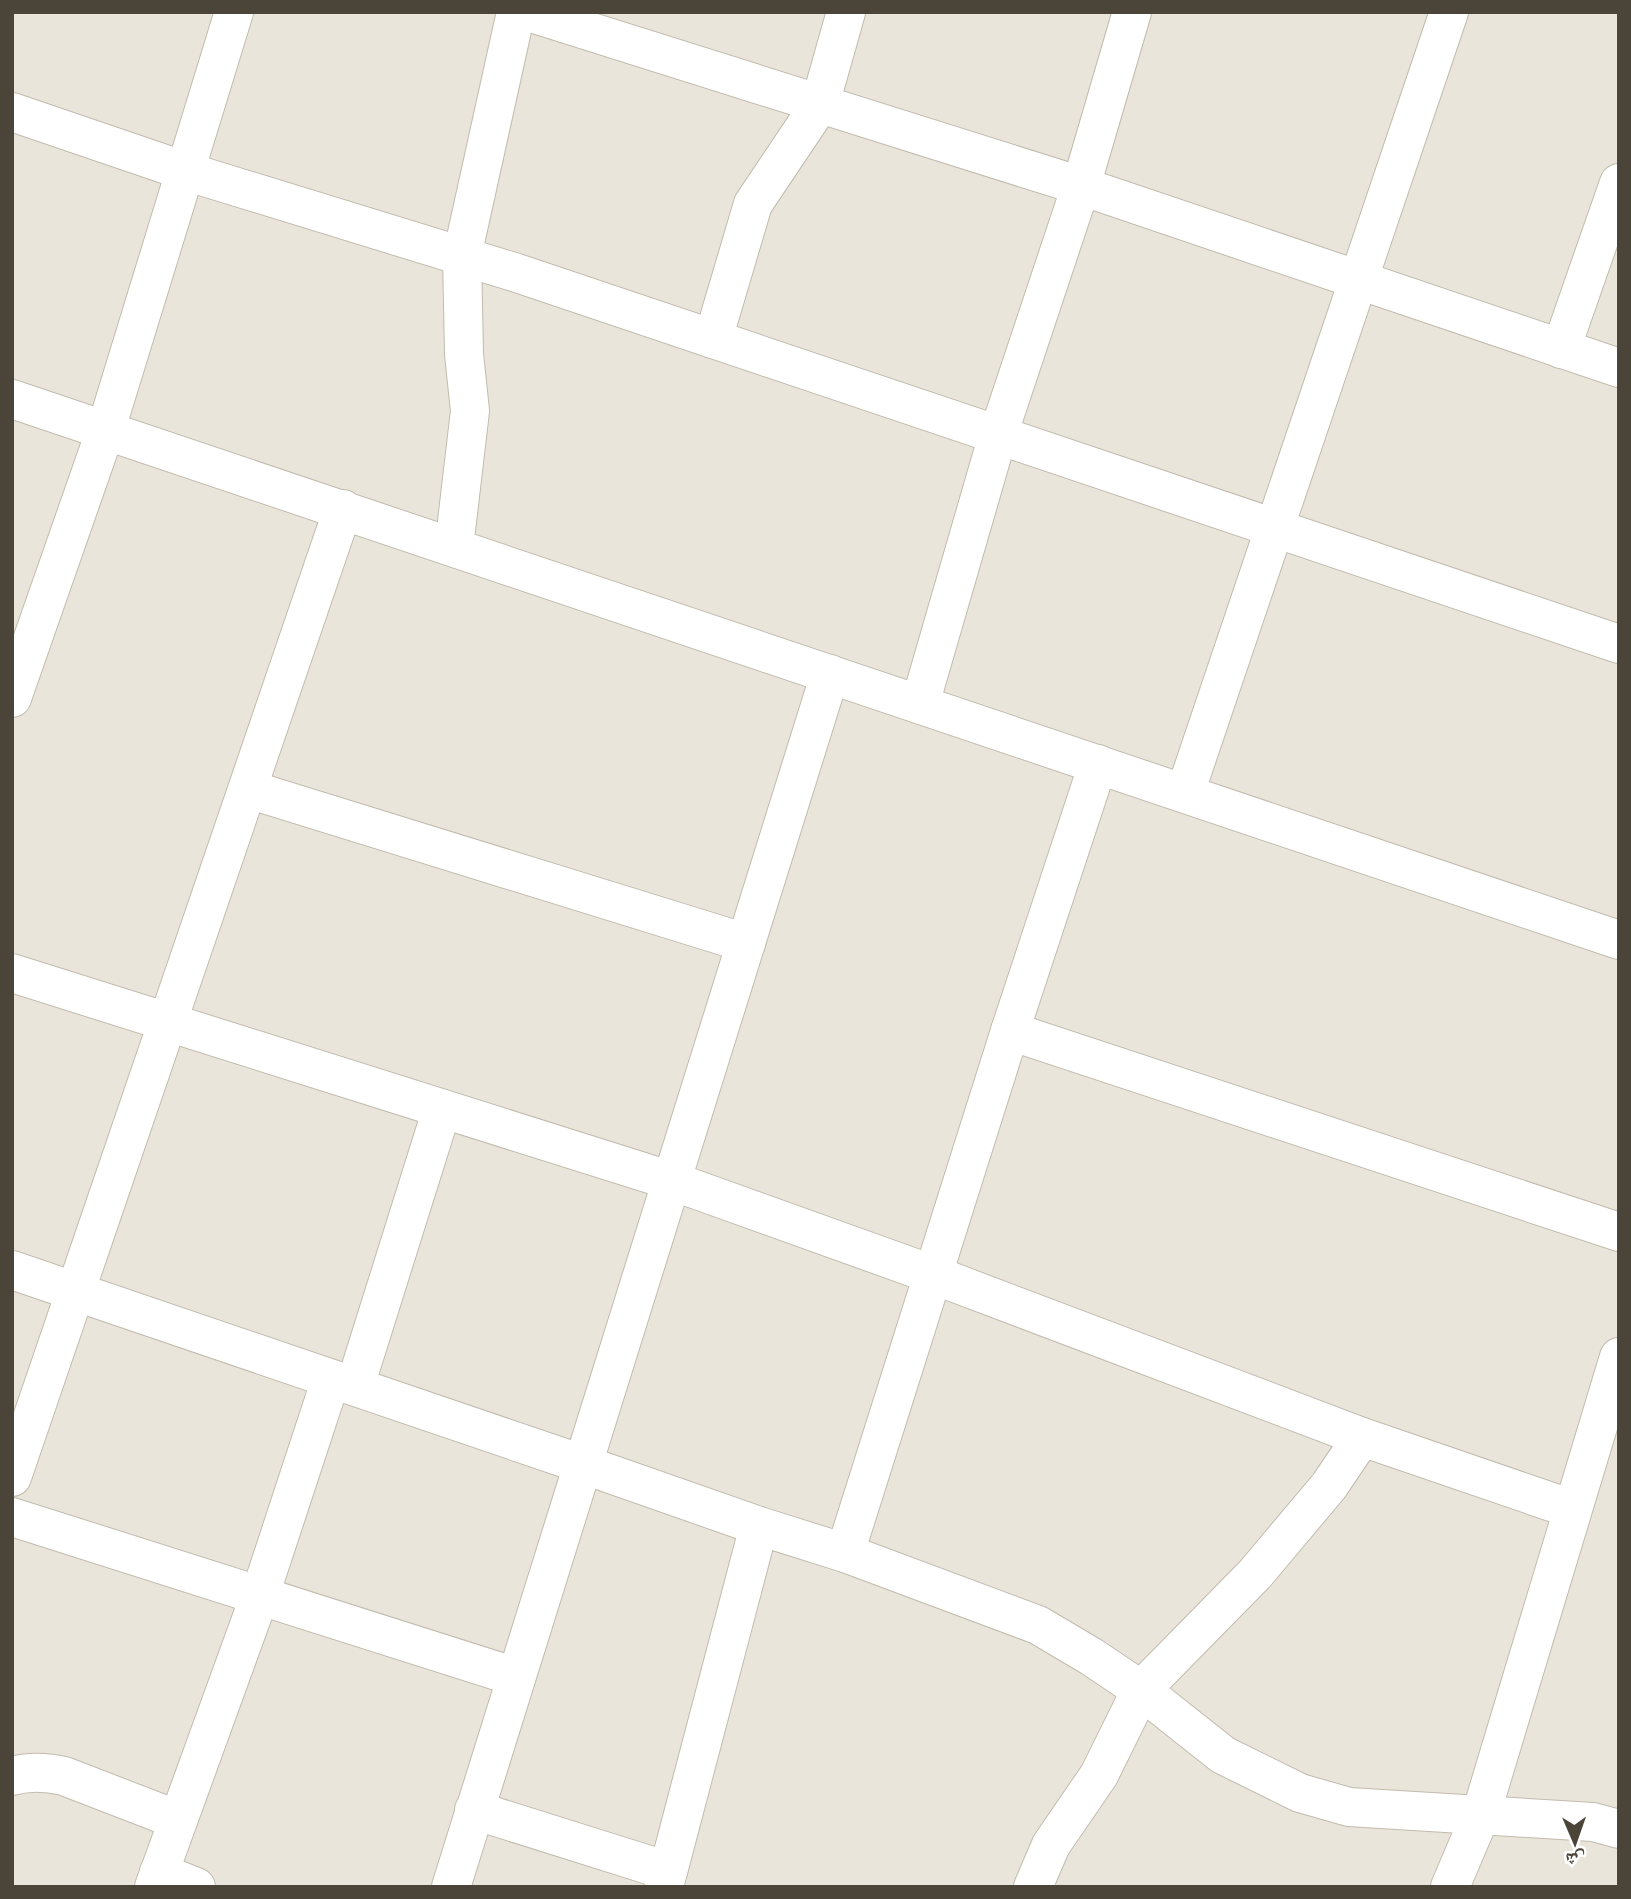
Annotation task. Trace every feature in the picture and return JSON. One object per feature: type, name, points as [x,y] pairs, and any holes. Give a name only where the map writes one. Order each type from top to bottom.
[{"type":"street","points":[[12,698],[106,429],[234,12]]},
{"type":"street","points":[[454,547],[470,411],[464,354],[461,256],[516,12]]},
{"type":"street","points":[[528,12],[1081,186],[1619,368]]},
{"type":"street","points":[[713,339],[753,204],[820,104],[846,12]]},
{"type":"street","points":[[920,704],[998,435],[1081,186],[1132,12]]},
{"type":"street","points":[[1185,793],[1449,12]]},
{"type":"street","points":[[12,112],[185,171],[461,256],[713,339],[1619,643]]},
{"type":"street","points":[[1561,349],[1619,183]]},
{"type":"street","points":[[12,399],[1619,940]]},
{"type":"street","points":[[12,1477],[343,509]]},
{"type":"street","points":[[451,1887],[830,674]]},
{"type":"street","points":[[845,1553],[1010,1031],[1098,764]]},
{"type":"street","points":[[248,789],[746,943]]},
{"type":"street","points":[[12,973],[671,1181],[934,1275],[1362,1437],[1572,1509]]},
{"type":"street","points":[[1010,1031],[1619,1232]]},
{"type":"street","points":[[196,1887],[156,1879],[260,1595],[343,1382],[442,1109]]},
{"type":"street","points":[[12,1270],[759,1527],[845,1553],[1038,1625],[1141,1690],[1223,1755],[1300,1793],[1349,1807],[1594,1822],[1619,1829]]},
{"type":"street","points":[[1450,1887],[1481,1814],[1572,1509],[1609,1426],[1619,1357]]},
{"type":"street","points":[[1033,1887],[1051,1845],[1099,1775],[1141,1690],[1264,1564],[1329,1486],[1362,1437]]},
{"type":"street","points":[[12,1517],[516,1677]]},
{"type":"street","points":[[474,1810],[666,1879],[759,1527]]},
{"type":"street","points":[[12,1776],[25,1772],[46,1772],[64,1776],[178,1820]]},
{"type":"shaded area","points":[[12,12],[1619,12],[1619,1887],[12,1887]]}]
